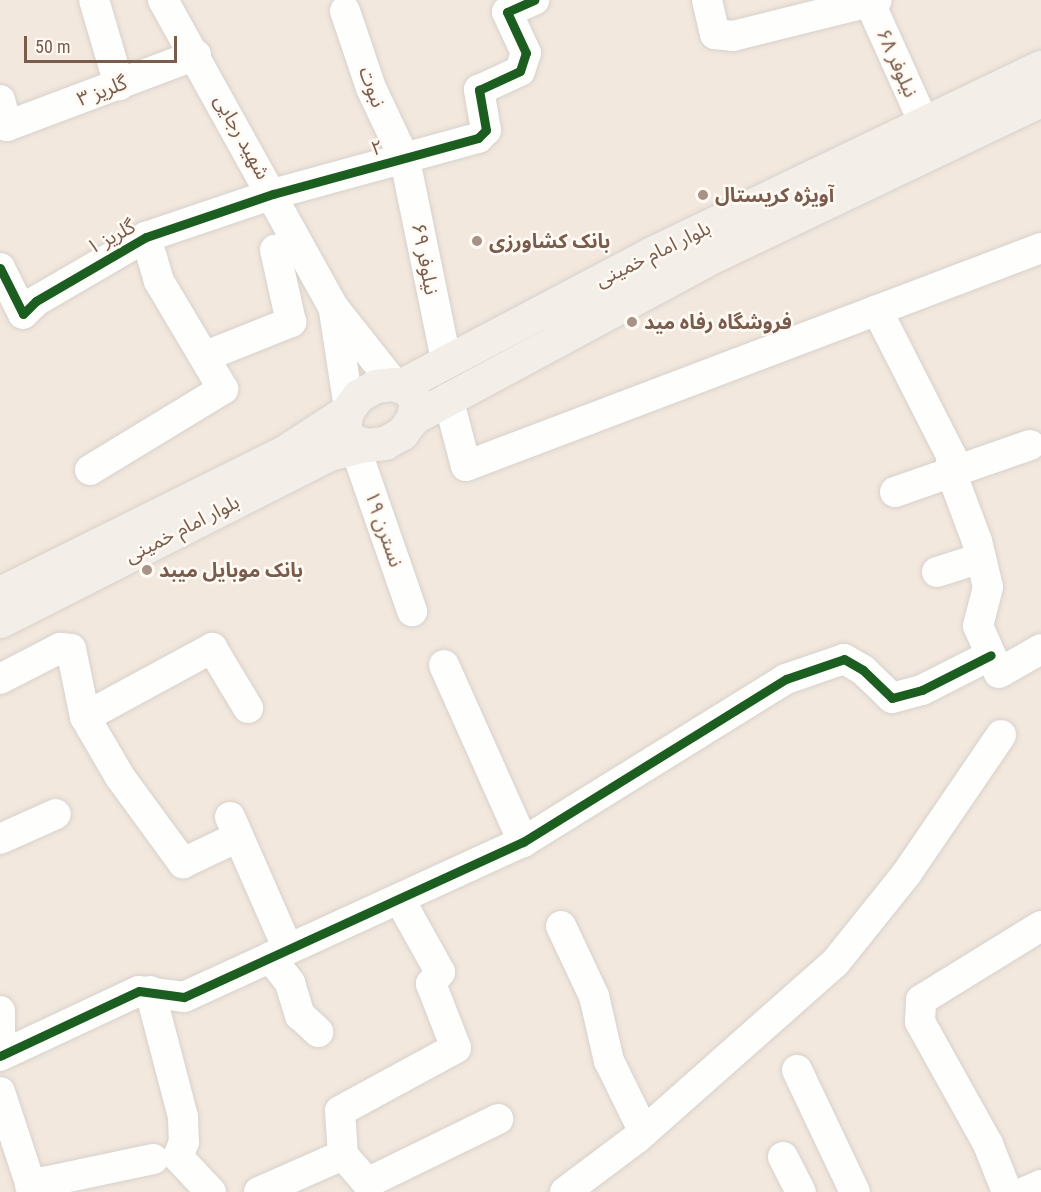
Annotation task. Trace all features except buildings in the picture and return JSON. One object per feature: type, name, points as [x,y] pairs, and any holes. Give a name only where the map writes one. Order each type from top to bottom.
[{"type":"main road","name":"بلوار امام خمینی","points":[[397,385],[652,253],[1041,67]]},
{"type":"main road","name":"بلوار امام خمینی","points":[[413,418],[716,255],[1041,100]]},
{"type":"main road","points":[[397,385],[408,389],[416,402],[413,418],[393,438],[361,446],[351,440],[344,427],[348,410],[358,396],[375,386],[397,385]]},
{"type":"main road","name":"بلوار امام خمینی","points":[[0,593],[284,452],[348,410]]},
{"type":"main road","name":"بلوار امام خمینی","points":[[0,621],[329,454],[361,446]]},
{"type":"street","points":[[94,0],[119,85]]},
{"type":"street","name":"شهید رجایی","points":[[163,0],[196,55],[334,308]]},
{"type":"street","points":[[707,0],[715,34],[733,36],[873,1]]},
{"type":"street","name":"نیلوفر ۶۸","points":[[873,1],[924,123]]},
{"type":"street","name":"۲","points":[[273,194],[478,138],[486,130],[478,90],[520,71],[526,53],[514,4]]},
{"type":"street","name":"نبوت","points":[[345,11],[371,88],[405,159]]},
{"type":"street","name":"گلریز ۳","points":[[4,113],[119,85],[196,55]]},
{"type":"street","name":"نیلوفر ۶۹","points":[[405,159],[446,359]]},
{"type":"street","name":"گلریز ۱","points":[[0,268],[23,314],[36,301],[146,237],[273,194]]},
{"type":"street","points":[[90,470],[224,389],[159,281],[146,237]]},
{"type":"street","points":[[448,398],[466,466],[1041,248]]},
{"type":"street","points":[[206,356],[291,322],[275,250]]},
{"type":"street","points":[[334,308],[397,385]]},
{"type":"street","points":[[334,308],[348,410]]},
{"type":"street","points":[[877,310],[951,455],[951,472],[981,558],[988,588],[978,626],[999,674],[1041,649]]},
{"type":"street","points":[[895,492],[1030,445]]},
{"type":"street","name":"نسترن ۱۹","points":[[361,446],[412,610]]},
{"type":"street","points":[[937,572],[981,558]]},
{"type":"street","points":[[0,679],[60,648],[71,649],[85,717],[120,777],[183,863],[234,827],[300,1015],[318,1032]]},
{"type":"street","points":[[85,717],[212,648],[248,708]]},
{"type":"street","points":[[0,1056],[139,991],[184,997],[523,842],[786,679],[844,659],[863,670],[892,699],[922,690],[991,655]]},
{"type":"street","points":[[444,665],[523,842]]},
{"type":"street","points":[[567,1192],[644,1132],[835,963],[906,873],[1001,735]]},
{"type":"street","points":[[0,839],[56,814]]},
{"type":"street","points":[[400,900],[440,972],[431,984],[456,1048],[340,1111],[343,1155],[367,1183],[498,1119]]},
{"type":"street","points":[[561,926],[594,996],[609,1061],[644,1132]]},
{"type":"street","points":[[1007,1192],[988,1144],[920,1022],[921,1000],[1041,926]]},
{"type":"street","points":[[150,991],[183,1117],[184,1142],[178,1157],[211,1192]]},
{"type":"street","points":[[0,1011],[0,1045]]},
{"type":"street","points":[[797,1070],[855,1192]]},
{"type":"street","points":[[0,1092],[31,1188],[153,1160]]},
{"type":"street","points":[[259,1192],[343,1155]]},
{"type":"street","points":[[783,1157],[801,1192]]},
{"type":"street","points":[[1025,1192],[1041,1185]]},
{"type":"shaded area","points":[[0,0],[1041,0],[1041,1192],[0,1192]]},
{"type":"cycle path","points":[[0,268],[23,314],[36,301],[146,237],[273,194],[478,138],[486,130],[479,90],[520,71],[526,53],[507,12],[534,0]]},
{"type":"cycle path","points":[[0,1056],[139,991],[184,997],[523,842],[786,679],[844,659],[863,670],[892,698],[922,690],[991,655]]},
{"type":"place","name":"آویژه کریستال","points":[[703,195]]},
{"type":"place","name":"بانک کشاورزی","points":[[477,241]]},
{"type":"place","name":"فروشگاه رفاه مید","points":[[632,322]]},
{"type":"place","name":"بانک موبایل میبد","points":[[147,570]]}]
